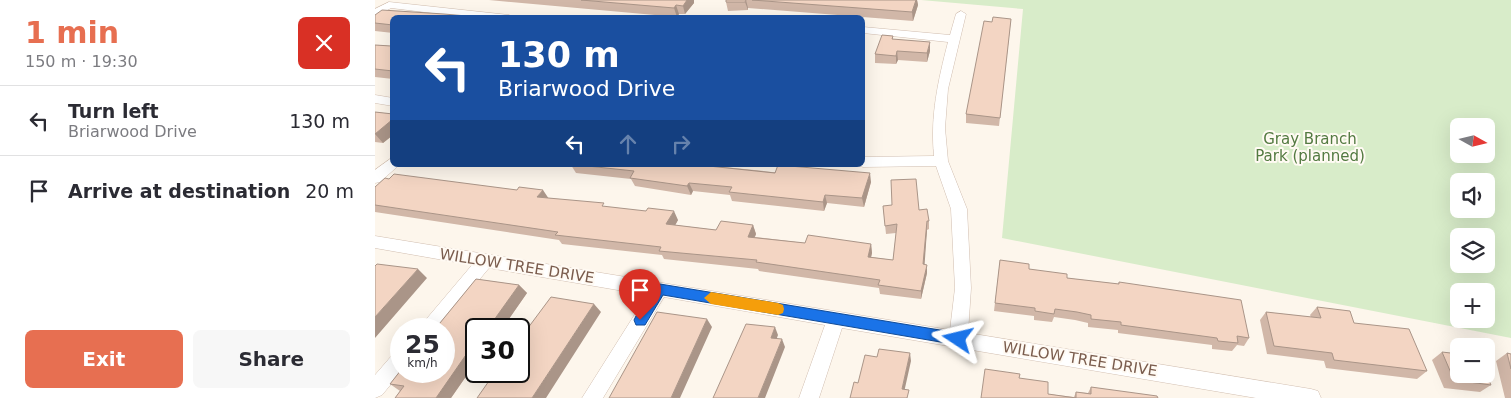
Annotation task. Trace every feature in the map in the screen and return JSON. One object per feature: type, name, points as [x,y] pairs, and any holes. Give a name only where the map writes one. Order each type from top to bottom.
[{"type":"street","points":[[375,14],[389,4],[483,15]]},
{"type":"street","points":[[958,339],[963,288],[959,209],[941,161],[938,128],[942,89],[961,14]]},
{"type":"street","points":[[865,30],[955,39]]},
{"type":"street","points":[[375,100],[390,102]]},
{"type":"street","points":[[865,162],[941,161]]},
{"type":"street","points":[[375,178],[390,165]]},
{"type":"street","name":"WILLOW TREE DRIVE","points":[[375,242],[1311,398]]},
{"type":"street","points":[[436,318],[486,260]]},
{"type":"street","points":[[592,398],[660,289]]},
{"type":"street","points":[[809,398],[836,319]]},
{"type":"street","points":[[375,390],[390,372]]},
{"type":"green space","name":"Gray Branch Park (planned)","points":[[921,0],[1511,0],[1511,338],[1460,328],[1495,328],[1495,283],[1450,283],[1450,326],[1002,238],[1023,9]]},
{"type":"building","points":[[581,0],[687,0],[683,6],[676,5],[674,8]]},
{"type":"building","points":[[726,0],[746,0],[745,2],[726,2]]},
{"type":"building","points":[[752,0],[916,0],[912,12]]},
{"type":"building","points":[[382,10],[455,15],[390,15],[390,25],[375,23],[375,15]]},
{"type":"building","points":[[993,17],[1011,19],[1000,118],[966,114],[984,21],[992,22]]},
{"type":"building","points":[[882,35],[893,36],[892,39],[930,42],[927,53],[897,51],[896,56],[875,54]]},
{"type":"building","points":[[375,45],[390,46],[390,71],[375,69]]},
{"type":"building","points":[[375,112],[390,114],[390,122],[375,134]]},
{"type":"building","points":[[597,167],[718,167],[775,173],[777,167],[801,167],[870,173],[862,198],[825,195],[823,202],[729,192],[732,187],[689,183],[687,186],[630,178],[634,171]]},
{"type":"building","points":[[394,174],[517,190],[519,187],[543,190],[537,197],[604,203],[602,206],[646,211],[648,208],[674,211],[666,224],[716,230],[721,221],[753,225],[748,237],[805,243],[808,235],[871,244],[868,257],[893,260],[897,224],[885,226],[883,206],[892,205],[891,180],[916,179],[919,210],[927,209],[929,221],[927,221],[923,264],[927,265],[921,291],[878,285],[880,280],[756,262],[757,260],[659,251],[661,247],[555,235],[558,232],[375,205],[375,187],[385,178],[389,179]]},
{"type":"building","points":[[1000,260],[1029,264],[1029,269],[1067,274],[1067,278],[1119,284],[1119,282],[1241,300],[1249,338],[1237,336],[1238,343],[1218,341],[1217,338],[1121,325],[1121,322],[1091,319],[1091,315],[1077,312],[1055,309],[1054,314],[1035,311],[1035,308],[995,303]]},
{"type":"building","points":[[377,264],[418,269],[375,317],[375,266]]},
{"type":"building","points":[[476,279],[519,285],[495,318],[465,318],[465,356],[455,371],[455,318],[444,318]]},
{"type":"building","points":[[551,297],[594,304],[532,398],[477,398],[488,383],[530,383],[530,325]]},
{"type":"building","points":[[1317,307],[1350,311],[1354,323],[1409,329],[1427,371],[1334,360],[1332,353],[1274,346],[1266,312],[1321,318]]},
{"type":"building","points":[[657,312],[707,319],[671,398],[609,398]]},
{"type":"building","points":[[746,324],[775,327],[771,338],[782,339],[758,398],[713,398]]},
{"type":"building","points":[[879,349],[910,353],[902,389],[909,390],[907,398],[850,398],[854,382],[858,383],[865,355],[877,357]]},
{"type":"building","points":[[1442,352],[1450,353],[1450,371]]},
{"type":"building","points":[[1507,353],[1511,354],[1511,369]]},
{"type":"building","points":[[985,369],[1020,374],[1019,378],[1048,382],[1048,394],[1076,398],[981,398]]},
{"type":"building","points":[[446,383],[436,398],[395,398],[404,386],[390,384]]},
{"type":"building","points":[[1091,387],[1157,396],[1158,398],[1076,398],[1076,392],[1091,394]]},
{"type":"slow traffic","points":[[711,298],[778,309]]},
{"type":"route","points":[[640,320],[660,289],[958,339]]}]
